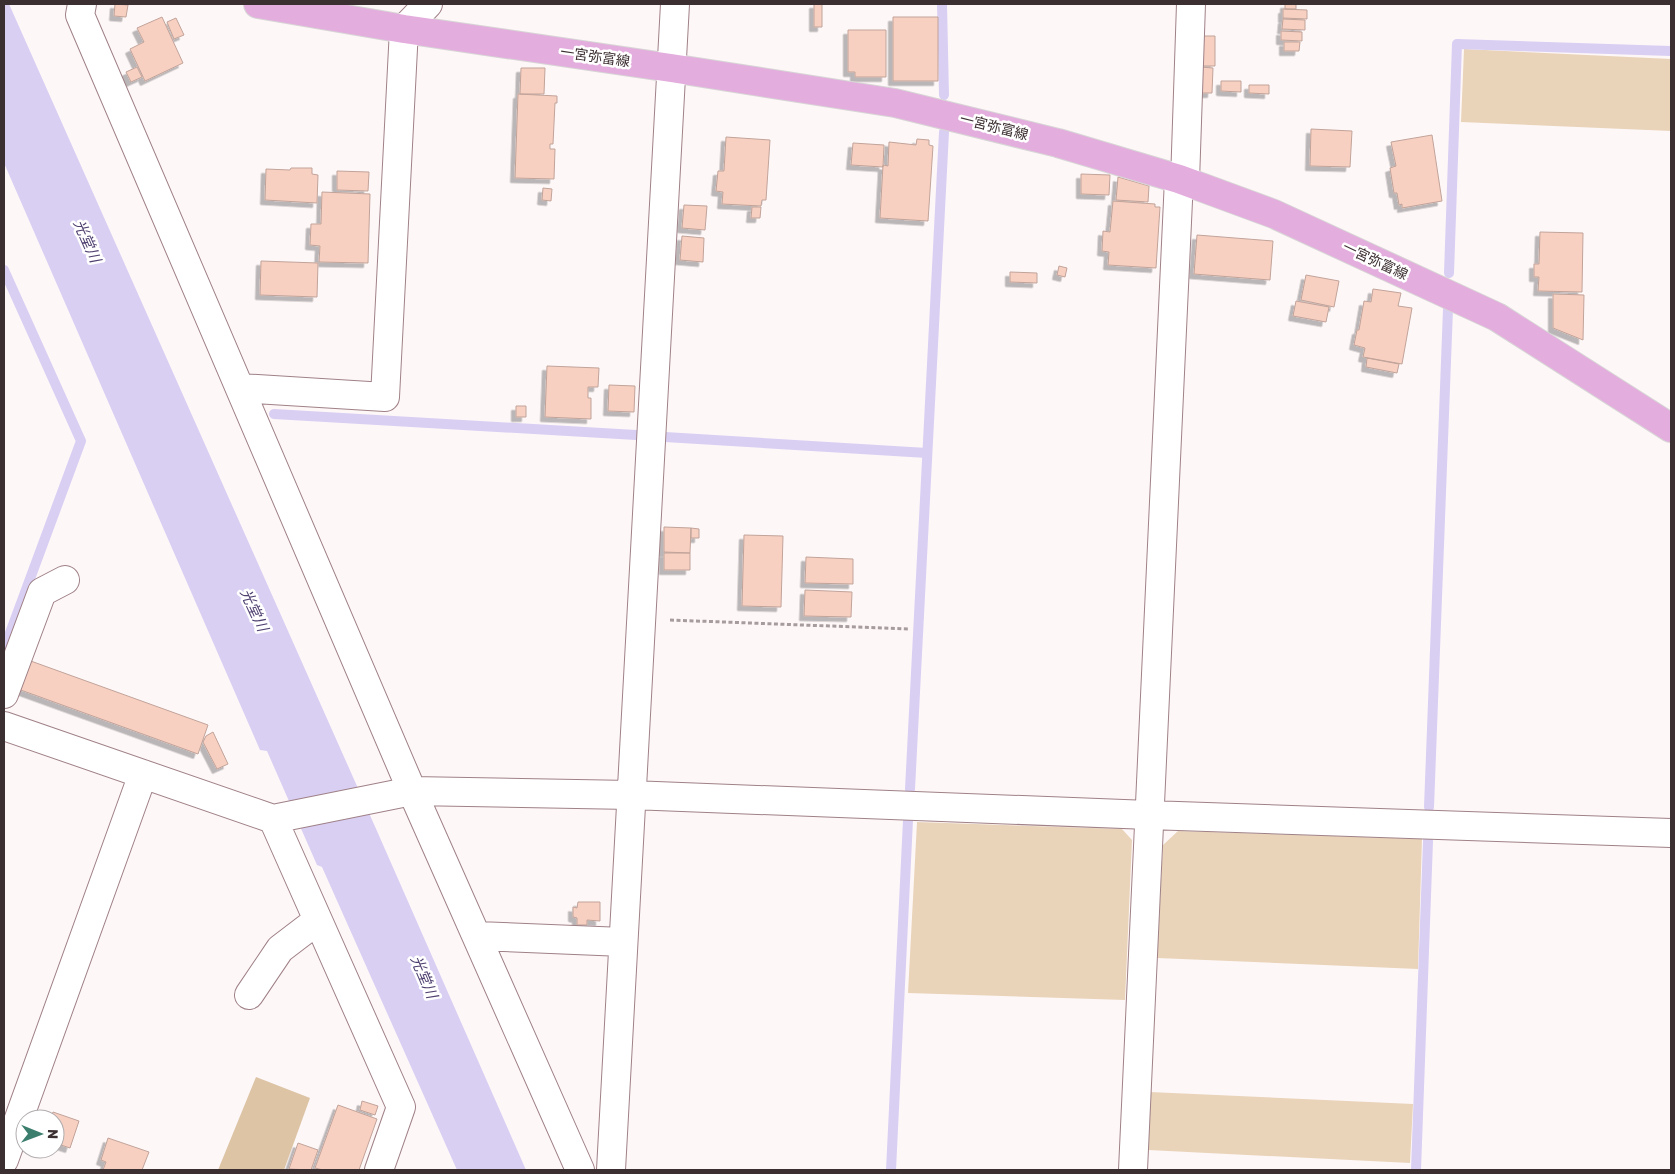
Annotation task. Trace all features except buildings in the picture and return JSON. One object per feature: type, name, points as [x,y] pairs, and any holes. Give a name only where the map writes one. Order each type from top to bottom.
[{"type":"main road","name":"一宮弥富線","points":[[258,4],[404,29],[895,103],[1058,143],[1182,180],[1274,214],[1497,317],[1671,428]]},
{"type":"street","points":[[82,4],[80,15],[240,388],[399,794],[477,936],[580,1170]]},
{"type":"street","points":[[240,388],[385,397],[404,29],[428,4]]},
{"type":"street","points":[[611,1170],[675,4]]},
{"type":"street","points":[[1133,1170],[1149,815],[1191,4]]},
{"type":"street","points":[[4,694],[42,592],[65,580]]},
{"type":"street","points":[[4,726],[275,818],[399,794],[631,795],[1671,833]]},
{"type":"street","points":[[4,1160],[143,774]]},
{"type":"street","points":[[275,818],[401,1107],[379,1170]]},
{"type":"street","points":[[249,995],[280,949],[318,920]]},
{"type":"street","points":[[477,936],[623,942]]},
{"type":"path","points":[[641,619],[909,629]]},
{"type":"shaded area","points":[[1464,49],[1671,59],[1671,131],[1461,122]]},
{"type":"shaded area","points":[[917,822],[1122,829],[1132,840],[1125,1000],[908,993]]},
{"type":"shaded area","points":[[1178,831],[1422,839],[1418,969],[1157,958],[1163,845]]},
{"type":"shaded area","points":[[256,1077],[310,1098],[284,1170],[218,1170]]},
{"type":"shaded area","points":[[1150,1092],[1413,1104],[1410,1163],[1148,1150]]},
{"type":"water","name":"光堂川","points":[[4,4],[9,4],[526,1170],[457,1170],[322,867],[317,865],[267,751],[260,750],[4,163]]},
{"type":"waterway","points":[[942,4],[944,95]]},
{"type":"waterway","points":[[1449,273],[1457,44],[1671,51]]},
{"type":"waterway","points":[[910,789],[944,132]]},
{"type":"waterway","points":[[4,270],[81,441],[4,649]]},
{"type":"waterway","points":[[1429,807],[1448,309]]},
{"type":"waterway","points":[[274,414],[636,435]]},
{"type":"waterway","points":[[665,437],[927,453]]},
{"type":"waterway","points":[[891,1170],[908,820]]},
{"type":"waterway","points":[[1416,1170],[1428,841]]}]
